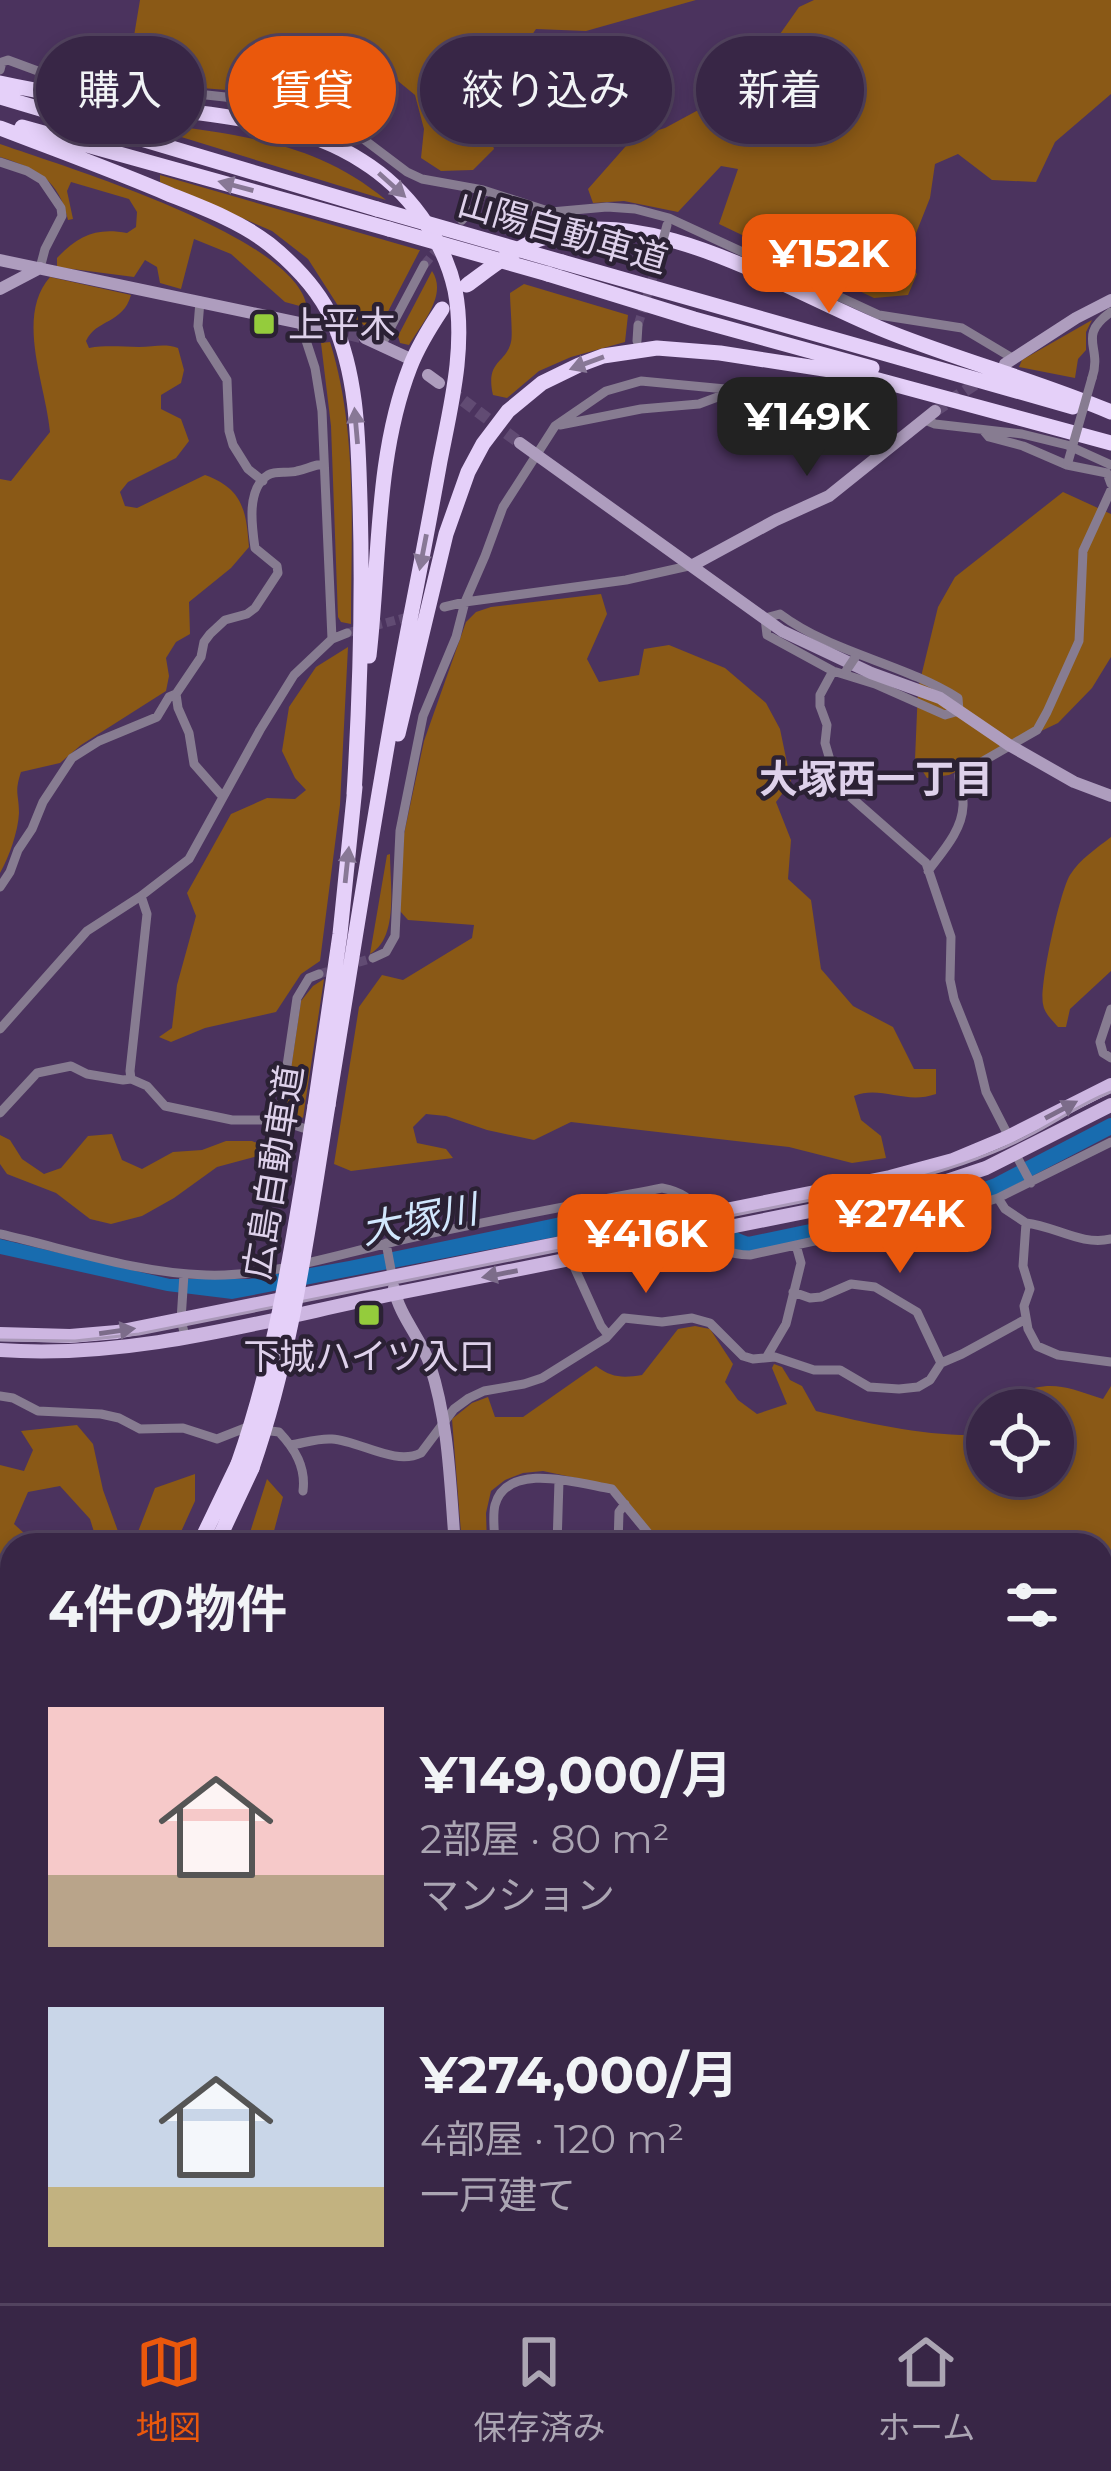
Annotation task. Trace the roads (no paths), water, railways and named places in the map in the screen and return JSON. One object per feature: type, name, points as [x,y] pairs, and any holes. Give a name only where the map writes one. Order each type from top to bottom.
[{"type":"highway","points":[[0,82],[308,135],[362,160],[391,181],[418,210],[445,256],[458,315],[454,392],[370,854]]},
{"type":"highway","name":"山陽自動車道","points":[[0,97],[934,369],[1111,414]]},
{"type":"highway","points":[[0,125],[238,225],[266,241],[298,269],[323,302],[350,371],[358,436],[361,672],[354,794]]},
{"type":"highway","name":"山陽自動車道","points":[[0,125],[548,274],[1111,441]]},
{"type":"highway","points":[[467,285],[538,240],[595,230],[652,234],[719,257],[892,333],[1111,414]]},
{"type":"highway","points":[[354,794],[389,448],[410,367],[442,309]]},
{"type":"highway","points":[[370,854],[457,497],[483,444],[508,411],[560,373],[603,356],[657,348],[720,352],[856,374],[1111,441]]},
{"type":"highway","name":"広島自動車道","points":[[206,1533],[270,1416],[288,1348],[322,1106],[354,794]]},
{"type":"highway","name":"広島自動車道","points":[[322,1106],[370,854]]},
{"type":"highway","name":"広島自動車道","points":[[220,1533],[245,1466]]},
{"type":"main road","points":[[0,1350],[120,1348],[392,1274],[890,1177],[953,1160],[1111,1085]]},
{"type":"main road","points":[[0,1334],[70,1336],[183,1328],[707,1235],[961,1178],[1018,1159],[1111,1105]]},
{"type":"street","points":[[0,70],[8,60],[54,77],[114,78],[133,87],[262,101],[295,110],[358,135],[422,179],[483,190],[551,212],[635,209],[879,315],[962,328],[1010,362],[1111,300]]},
{"type":"street","points":[[0,162],[42,180],[62,216],[40,268],[0,289]]},
{"type":"street","points":[[462,220],[478,204],[483,190]]},
{"type":"street","points":[[654,274],[668,222]]},
{"type":"street","points":[[0,260],[319,327]]},
{"type":"street","points":[[382,344],[424,265]]},
{"type":"street","points":[[200,301],[201,339],[227,380],[233,445],[262,481]]},
{"type":"street","points":[[1067,464],[1095,369],[1092,331],[1111,312]]},
{"type":"street","points":[[300,322],[322,411],[332,639]]},
{"type":"street","points":[[637,341],[638,326]]},
{"type":"street","points":[[365,338],[406,357]]},
{"type":"street","points":[[373,958],[386,952],[394,936],[400,831],[423,716],[502,507],[555,426],[606,391],[640,375],[818,407],[836,403],[881,416],[894,445]]},
{"type":"street","points":[[555,426],[641,409],[700,404],[736,390]]},
{"type":"street","points":[[445,607],[626,580],[693,565],[829,496],[930,416],[935,424],[1022,434],[1066,445],[1111,465]]},
{"type":"street","points":[[928,871],[961,818],[964,803],[958,776],[1037,730],[1079,641],[1083,551],[1111,487],[1107,473],[1067,464],[989,437],[984,431]]},
{"type":"street","points":[[520,442],[782,631],[940,698],[1009,746],[1074,782],[1111,796]]},
{"type":"street","points":[[0,886],[43,802],[72,758],[98,741],[157,717],[201,658],[210,634],[225,620],[256,608],[278,573],[277,566],[255,548],[253,502],[262,481],[273,473],[324,464]]},
{"type":"street","points":[[765,618],[779,614],[857,654],[932,681],[958,698],[958,711]]},
{"type":"street","points":[[765,618],[767,635],[841,672],[945,715],[958,711]]},
{"type":"street","points":[[0,1030],[87,931],[190,859],[294,675],[332,639],[347,633]]},
{"type":"street","points":[[857,654],[820,695],[835,777],[845,792],[926,863],[951,937],[954,999],[986,1091],[1030,1182]]},
{"type":"street","points":[[176,694],[194,764],[224,797]]},
{"type":"street","points":[[131,1079],[147,914],[141,896]]},
{"type":"street","points":[[279,1120],[297,998],[309,978],[319,974]]},
{"type":"street","points":[[1111,1009],[1100,1042],[1103,1053],[1111,1058]]},
{"type":"street","points":[[0,1113],[37,1073],[71,1066],[87,1074],[131,1079],[147,1086],[165,1106],[232,1120],[279,1120],[303,1128]]},
{"type":"street","points":[[0,1234],[184,1275],[255,1274],[662,1188],[692,1200],[702,1212],[707,1235],[736,1255],[968,1208],[1111,1142]]},
{"type":"street","points":[[998,1198],[1026,1223],[1090,1241],[1111,1238]]},
{"type":"street","points":[[1026,1223],[1023,1266],[1030,1289],[1024,1306],[1036,1346],[1058,1355],[1111,1362]]},
{"type":"street","points":[[766,1358],[785,1324],[800,1263],[796,1245]]},
{"type":"street","points":[[387,1246],[394,1294],[430,1364],[444,1423],[454,1533]]},
{"type":"street","points":[[571,1260],[608,1335]]},
{"type":"street","points":[[183,1328],[184,1275]]},
{"type":"street","points":[[793,1292],[810,1298],[851,1284],[875,1287],[917,1312],[940,1363]]},
{"type":"street","points":[[291,1445],[338,1439],[415,1457],[454,1409],[469,1398],[542,1378],[608,1335],[624,1318],[662,1322],[692,1318],[710,1323],[743,1356],[775,1357],[814,1370],[840,1370],[869,1387],[899,1389],[918,1387],[930,1380],[940,1363],[1026,1318]]},
{"type":"street","points":[[0,1396],[38,1412],[101,1414],[140,1429],[183,1428],[217,1439],[245,1428],[279,1432],[300,1460],[303,1491]]},
{"type":"street","points":[[495,1533],[499,1496],[524,1478],[612,1489],[648,1533]]},
{"type":"street","points":[[557,1533],[559,1481]]},
{"type":"street","points":[[619,1533],[625,1504]]},
{"type":"water","points":[[666,1195],[685,1202],[664,1216],[232,1299],[167,1291],[0,1254],[0,1239],[170,1279],[249,1279]]},
{"type":"waterway","name":"大塚川","points":[[658,1206],[681,1211],[748,1245],[949,1203],[996,1186],[1111,1126]]},
{"type":"tunnel","points":[[424,265],[462,220]]},
{"type":"tunnel","points":[[638,325],[654,274]]},
{"type":"tunnel","points":[[331,330],[365,338]]},
{"type":"tunnel","points":[[935,411],[984,378]]},
{"type":"tunnel","points":[[449,390],[520,443]]},
{"type":"tunnel","points":[[347,633],[412,616]]},
{"type":"tunnel","points":[[319,974],[373,958]]},
{"type":"tram line","points":[[0,1340],[75,1341],[139,1334],[896,1183],[996,1151],[1111,1092]]},
{"type":"place","name":"上平木","points":[[264,324]]},
{"type":"place","name":"下城ハイツ入口","points":[[369,1315]]},
{"type":"district","name":"大塚西一丁目","points":[[876,779]]}]
